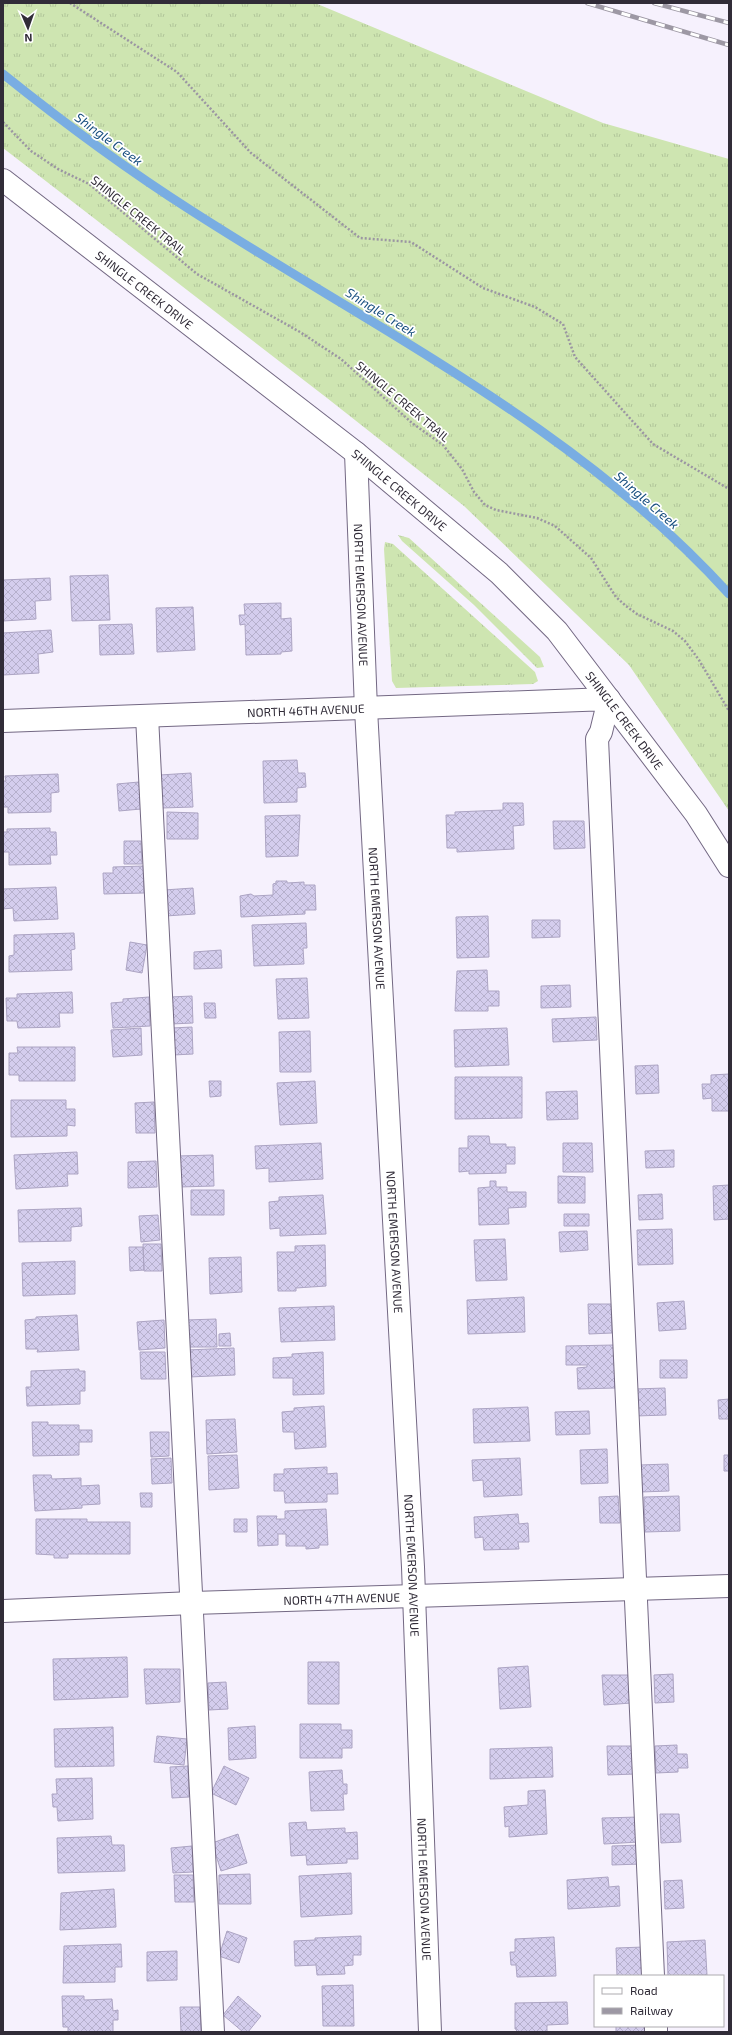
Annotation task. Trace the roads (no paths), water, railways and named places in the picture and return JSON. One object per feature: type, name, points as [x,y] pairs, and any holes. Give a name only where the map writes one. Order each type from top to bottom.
[{"type":"street","name":"SHINGLE CREEK DRIVE","points":[[3,180],[356,453],[499,573],[557,631],[696,814],[729,866]]},
{"type":"street","name":"NORTH EMERSON AVENUE","points":[[356,453],[366,709],[414,1596],[430,2032]]},
{"type":"street","name":"NORTH 46TH AVENUE","points":[[3,721],[609,699]]},
{"type":"street","points":[[609,699],[601,732],[597,739],[634,1589],[653,1975]]},
{"type":"street","points":[[147,716],[193,1603],[213,2032]]},
{"type":"street","name":"NORTH 47TH AVENUE","points":[[3,1611],[193,1603],[729,1586]]},
{"type":"waterway","name":"Shingle Creek","points":[[3,74],[96,145],[167,195],[474,385],[542,432],[608,481],[671,535],[729,594]]},
{"type":"railway","points":[[587,3],[729,45]]},
{"type":"railway","points":[[654,3],[729,23]]}]
